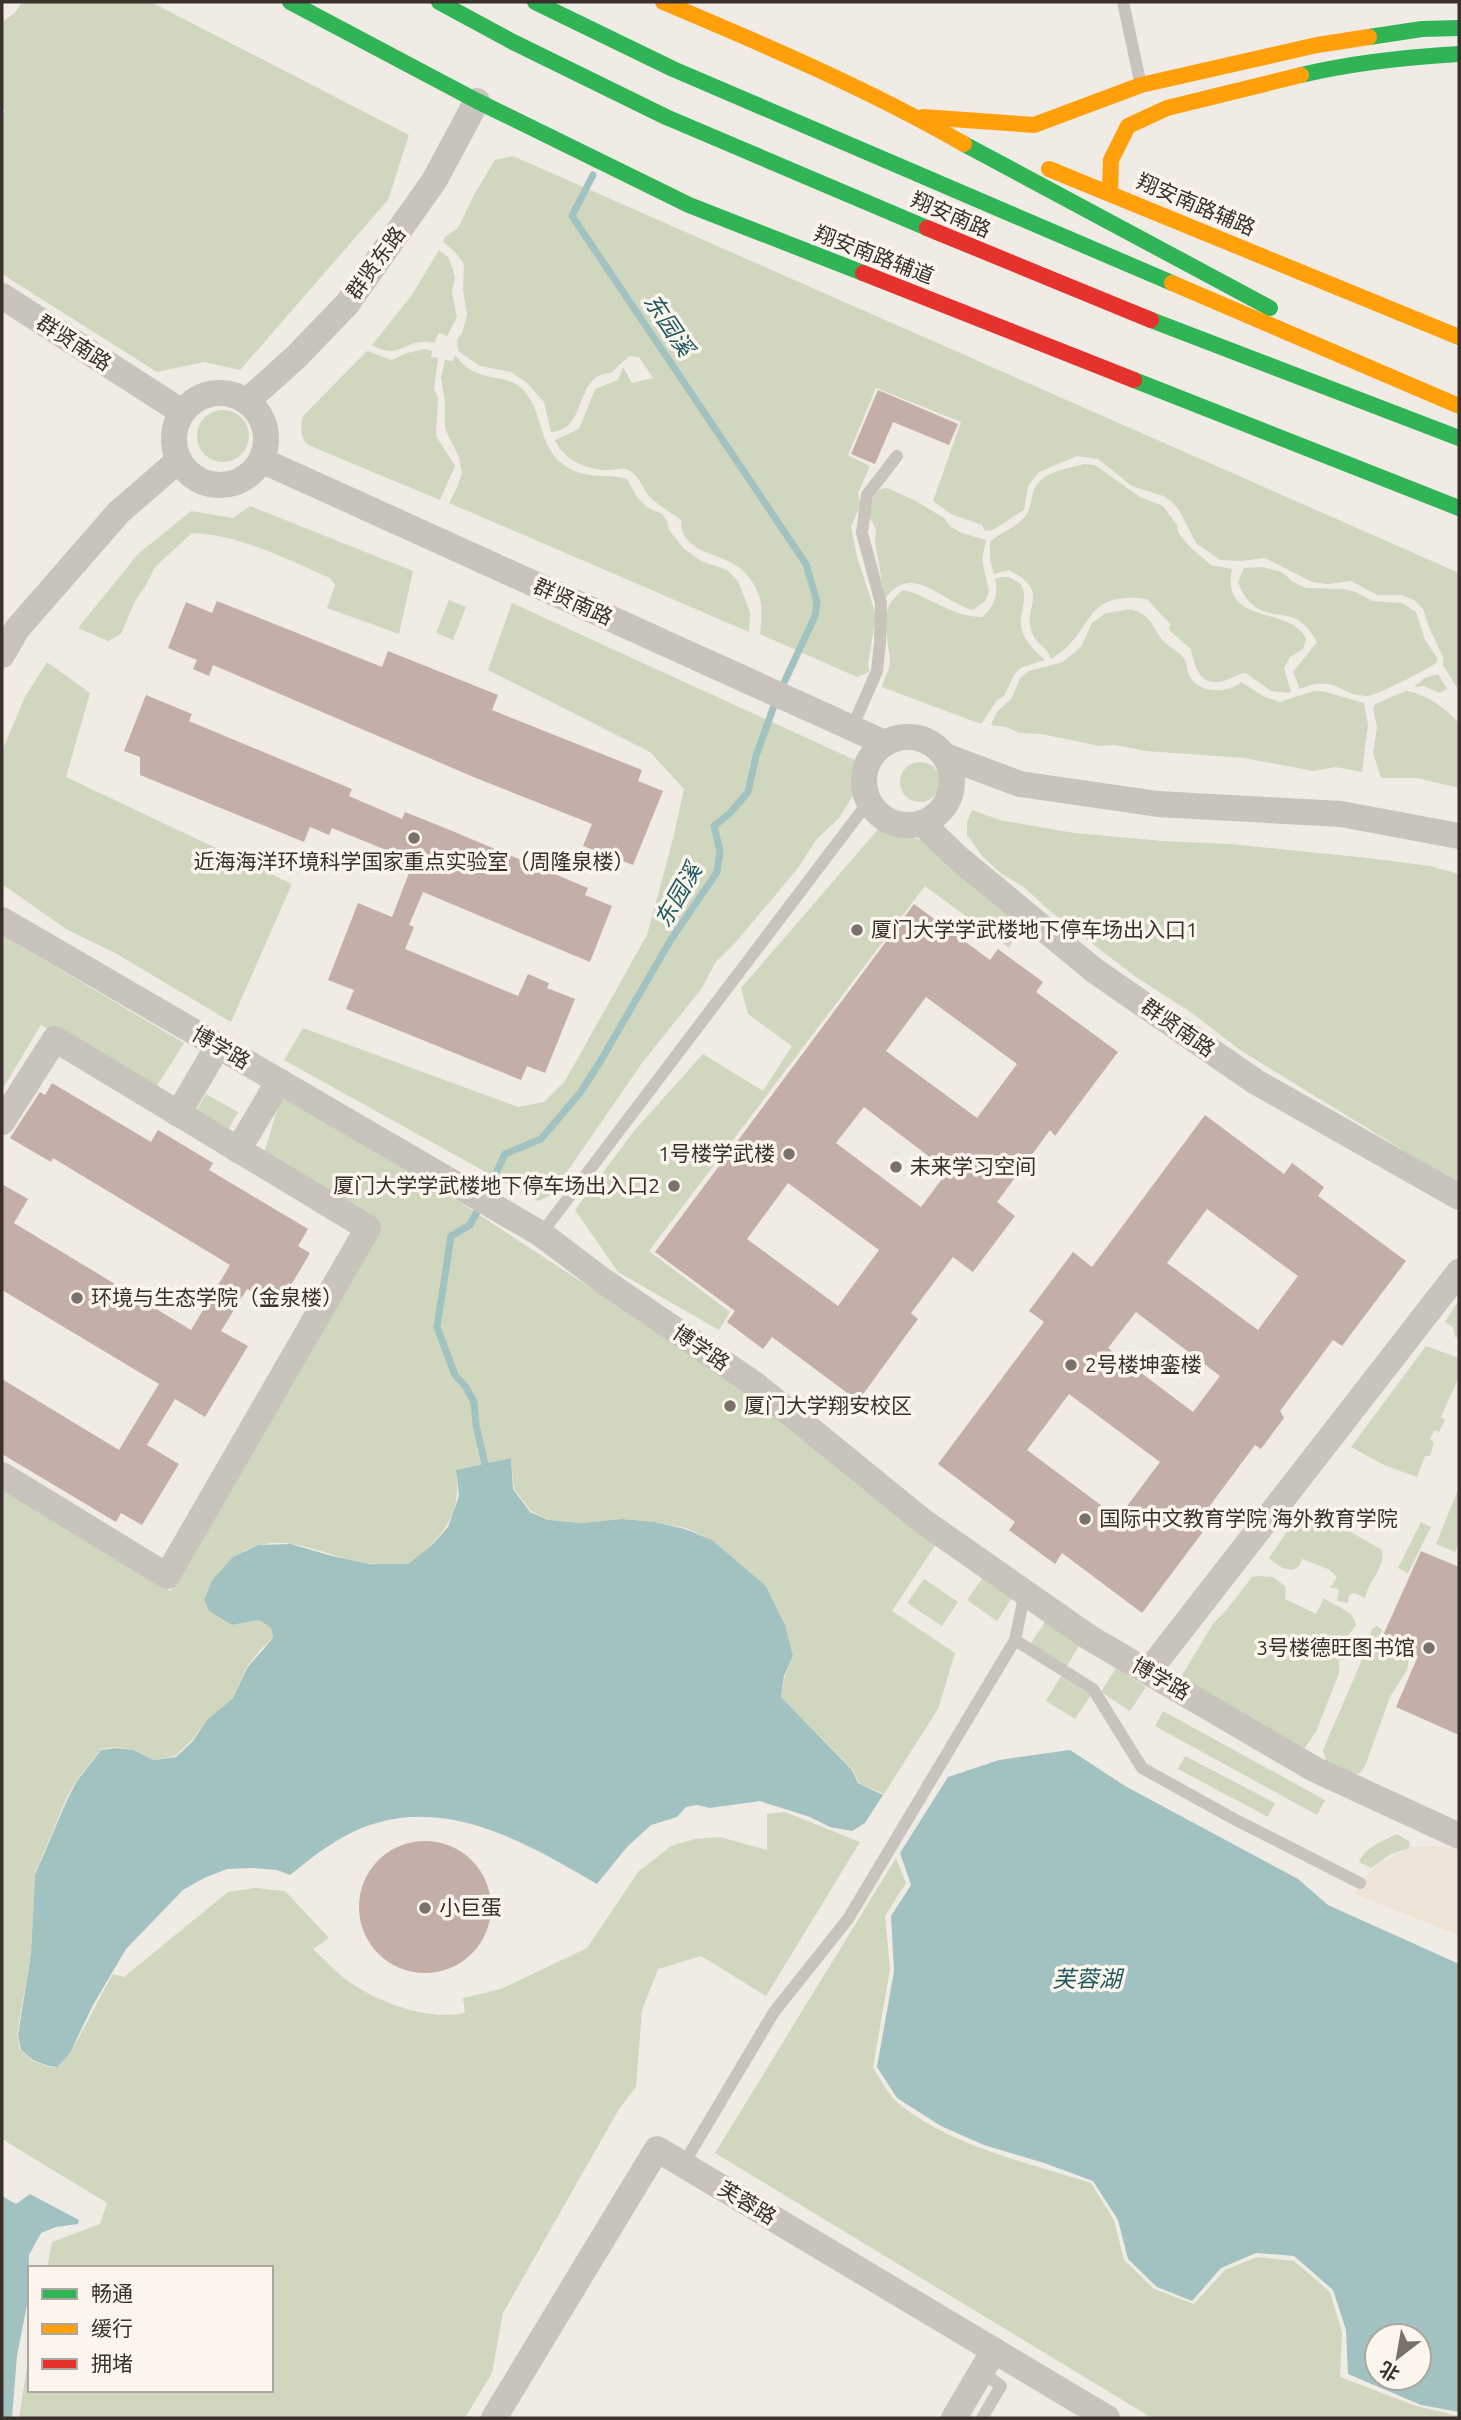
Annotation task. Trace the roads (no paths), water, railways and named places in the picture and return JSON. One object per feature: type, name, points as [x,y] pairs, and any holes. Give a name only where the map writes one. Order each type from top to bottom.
[{"type":"main road","name":"翔安南路辅道","points":[[290,2],[477,102],[689,205],[1459,508]]},
{"type":"main road","name":"翔安南路","points":[[439,2],[513,42],[666,117],[1090,297],[1459,438]]},
{"type":"main road","name":"翔安南路","points":[[535,2],[673,69],[1459,405]]},
{"type":"main road","points":[[663,2],[748,38],[915,116],[1079,207],[1428,392]]},
{"type":"main road","points":[[915,116],[1034,125],[1141,85],[1317,46],[1422,29],[1459,28]]},
{"type":"main road","points":[[1110,192],[1111,160],[1128,126],[1167,108],[1322,70],[1459,54]]},
{"type":"main road","name":"翔安南路辅路","points":[[915,116],[1110,192],[1459,337]]},
{"type":"street","name":"群贤东路","points":[[247,401],[296,357],[347,304],[434,181],[477,102]]},
{"type":"street","name":"群贤南路","points":[[2,296],[182,412]]},
{"type":"street","points":[[224,393],[247,401],[258,413],[265,427],[266,444],[261,460],[242,478],[219,485],[203,481],[189,472],[179,460],[174,445],[175,429],[182,412],[196,399],[208,394],[224,393]]},
{"type":"street","points":[[2,655],[17,629],[119,513],[179,460]]},
{"type":"street","name":"群贤南路","points":[[261,460],[885,743]]},
{"type":"street","points":[[945,756],[951,770],[952,786],[947,802],[938,814],[922,823],[907,825],[892,822],[878,814],[864,787],[865,771],[872,756],[885,743],[897,738],[913,737],[927,741],[945,756],[1020,784],[1158,804],[1341,814],[1459,836]]},
{"type":"street","name":"群贤南路","points":[[922,823],[957,857],[1107,979],[1256,1082],[1459,1197]]},
{"type":"street","name":"博学路","points":[[2,920],[541,1234],[602,1280],[753,1383],[924,1522],[1090,1638],[1314,1769],[1459,1836]]},
{"type":"street","points":[[2,1122],[55,1039],[368,1228],[167,1576],[2,1475]]},
{"type":"street","points":[[178,1114],[219,1046]]},
{"type":"street","points":[[238,1150],[279,1081]]},
{"type":"street","points":[[1148,1672],[1459,1272]]},
{"type":"street","name":"芙蓉路","points":[[494,2418],[657,2149],[988,2361],[1107,2418]]},
{"type":"street","points":[[954,2418],[988,2361]]},
{"type":"lane","points":[[1123,2],[1141,85]]},
{"type":"lane","points":[[852,728],[877,671],[880,643],[880,603],[862,533],[867,495],[897,456]]},
{"type":"lane","points":[[541,1234],[869,801]]},
{"type":"lane","points":[[683,2165],[774,2012],[848,1919],[1014,1640],[1025,1592]]},
{"type":"lane","points":[[1014,1640],[1093,1689],[1142,1768],[1234,1819],[1360,1883]]},
{"type":"lane","points":[[982,2418],[1001,2386],[988,2361]]},
{"type":"water","points":[[511,1458],[513,1489],[530,1512],[549,1520],[582,1523],[622,1519],[655,1522],[685,1529],[712,1540],[766,1586],[785,1625],[793,1656],[784,1676],[781,1697],[852,1770],[858,1783],[883,1795],[865,1823],[852,1831],[830,1827],[810,1817],[760,1801],[710,1808],[697,1805],[686,1807],[677,1817],[651,1825],[627,1847],[597,1884],[504,1835],[471,1824],[438,1818],[405,1817],[372,1824],[338,1840],[290,1875],[277,1870],[227,1869],[183,1890],[126,1949],[93,2005],[70,2053],[58,2067],[33,2060],[21,2050],[18,2035],[31,1954],[35,1875],[77,1781],[101,1750],[133,1750],[154,1760],[176,1757],[193,1741],[207,1720],[233,1698],[247,1668],[273,1638],[271,1628],[259,1620],[232,1625],[209,1611],[204,1599],[213,1579],[233,1557],[258,1545],[291,1544],[370,1564],[408,1564],[431,1546],[448,1527],[459,1496],[456,1470]]},
{"type":"water","name":"芙蓉湖","points":[[1070,1750],[1125,1786],[1298,1879],[1328,1905],[1459,1964],[1459,2412],[1421,2405],[1390,2392],[1433,2392],[1433,2322],[1363,2322],[1363,2380],[1348,2374],[1346,2330],[1333,2290],[1294,2256],[1256,2253],[1221,2268],[1192,2301],[1157,2287],[1128,2259],[1118,2220],[1093,2181],[984,2145],[941,2126],[897,2098],[877,2067],[894,1971],[891,1916],[911,1885],[900,1853],[948,1777],[999,1760]]},
{"type":"water","points":[[30,2194],[79,2220],[78,2224],[56,2227],[41,2233],[29,2255],[28,2300],[17,2356],[12,2418],[2,2418],[2,2196],[16,2204]]},
{"type":"waterway","name":"东园溪","points":[[593,175],[572,216],[806,564],[817,602],[815,616],[781,689]]},
{"type":"waterway","name":"东园溪","points":[[486,1195],[505,1154],[541,1139],[580,1093],[670,941],[717,872],[720,851],[714,826],[730,813],[748,792],[756,756],[776,700]]},
{"type":"waterway","name":"东园溪","points":[[480,1206],[470,1225],[451,1236],[437,1327],[455,1375],[474,1402],[476,1425],[487,1473]]},
{"type":"place","name":"近海海洋环境科学国家重点实验室（周隆泉楼）","points":[[414,838]]},
{"type":"place","name":"厦门大学学武楼地下停车场出入口1","points":[[857,930]]},
{"type":"place","name":"1号楼学武楼","points":[[789,1154]]},
{"type":"place","name":"未来学习空间","points":[[896,1167]]},
{"type":"place","name":"厦门大学学武楼地下停车场出入口2","points":[[674,1186]]},
{"type":"place","name":"环境与生态学院（金泉楼）","points":[[77,1298]]},
{"type":"place","name":"2号楼坤銮楼","points":[[1071,1365]]},
{"type":"place","name":"厦门大学翔安校区","points":[[730,1406]]},
{"type":"place","name":"国际中文教育学院 海外教育学院","points":[[1085,1519]]},
{"type":"place","name":"3号楼德旺图书馆","points":[[1429,1648]]},
{"type":"place","name":"小巨蛋","points":[[425,1908]]}]
